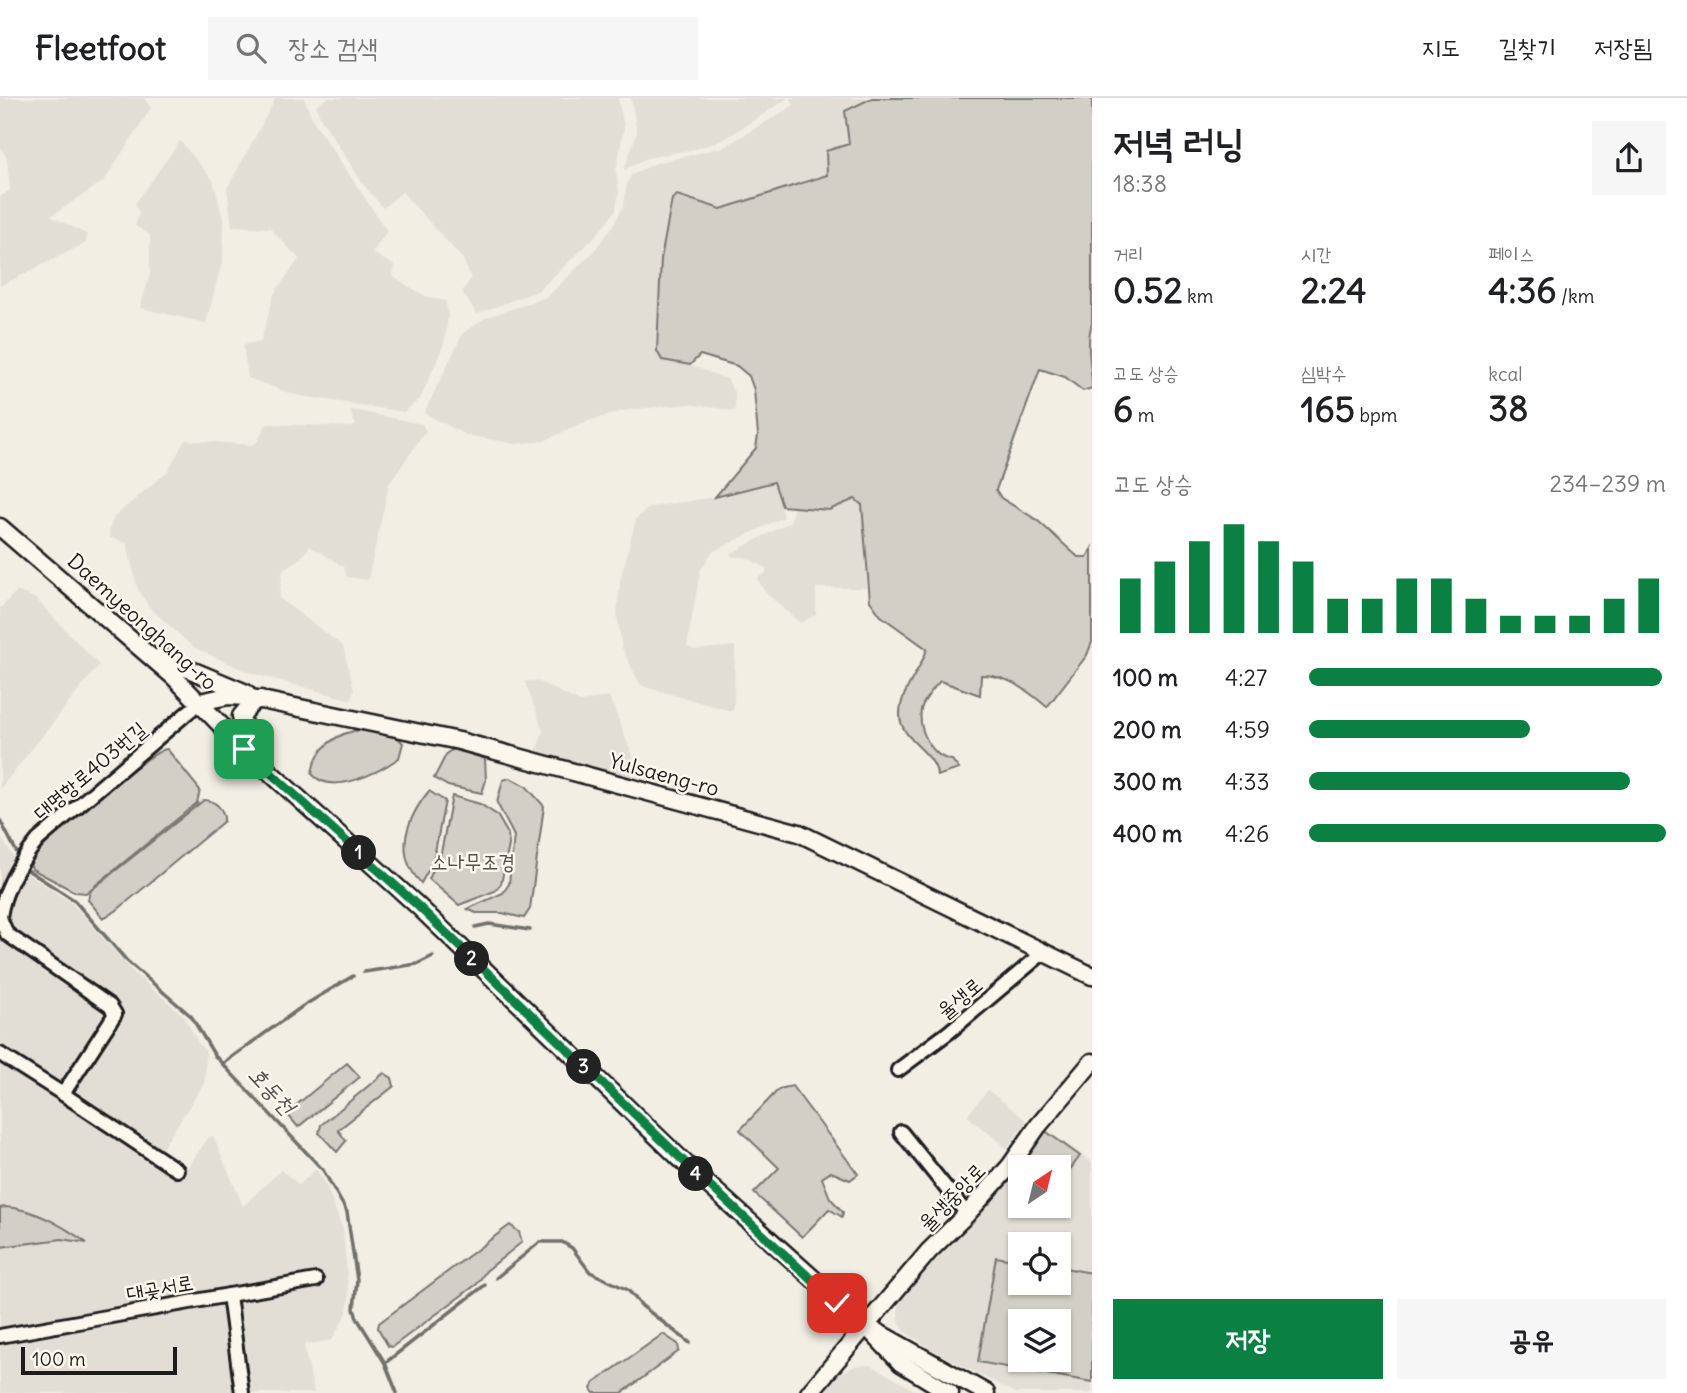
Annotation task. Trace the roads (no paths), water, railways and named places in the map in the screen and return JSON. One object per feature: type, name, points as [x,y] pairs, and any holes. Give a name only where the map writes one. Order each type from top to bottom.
[{"type":"main road","name":"Daemyeonghang-ro","points":[[0,527],[144,650],[200,702],[250,755],[418,906],[704,1180],[866,1326],[901,1363],[950,1393]]},
{"type":"main road","points":[[144,650],[261,699]]},
{"type":"main road","name":"Yulsaeng-ro","points":[[200,702],[228,696],[261,699],[459,741],[799,833],[1092,976]]},
{"type":"main road","points":[[250,755],[242,716],[253,702],[261,699]]},
{"type":"main road","name":"율생중앙로","points":[[809,1393],[929,1251],[967,1214],[1092,1062]]},
{"type":"main road","name":"Daemyeonghang-ro","points":[[866,1326],[986,1393]]},
{"type":"street","name":"대명항로403번길","points":[[63,1094],[115,1014],[110,1006],[7,934],[0,917],[9,886],[24,857],[38,840],[200,702]]},
{"type":"street","name":"율생로","points":[[898,1070],[949,1032],[1044,952]]},
{"type":"street","points":[[0,1054],[177,1170]]},
{"type":"street","points":[[901,1132],[967,1214]]},
{"type":"street","name":"대곶서로","points":[[0,1336],[316,1280]]},
{"type":"street","points":[[229,1295],[242,1393]]},
{"type":"waterway","name":"호동천","points":[[0,820],[17,853]]},
{"type":"waterway","name":"호동천","points":[[26,869],[74,900],[127,961],[191,1016],[215,1056],[323,1170],[347,1212],[357,1280],[354,1309],[385,1363],[397,1393]]},
{"type":"waterway","points":[[475,927],[489,924],[530,930]]},
{"type":"waterway","points":[[364,972],[417,964],[433,956]]},
{"type":"waterway","points":[[222,1064],[303,1006],[353,976]]},
{"type":"waterway","points":[[496,1278],[540,1242],[562,1242],[572,1248],[590,1272],[628,1290],[642,1306],[690,1343]]},
{"type":"waterway","points":[[385,1363],[485,1285]]},
{"type":"park label","name":"소나무조경","points":[[473,862]]}]
